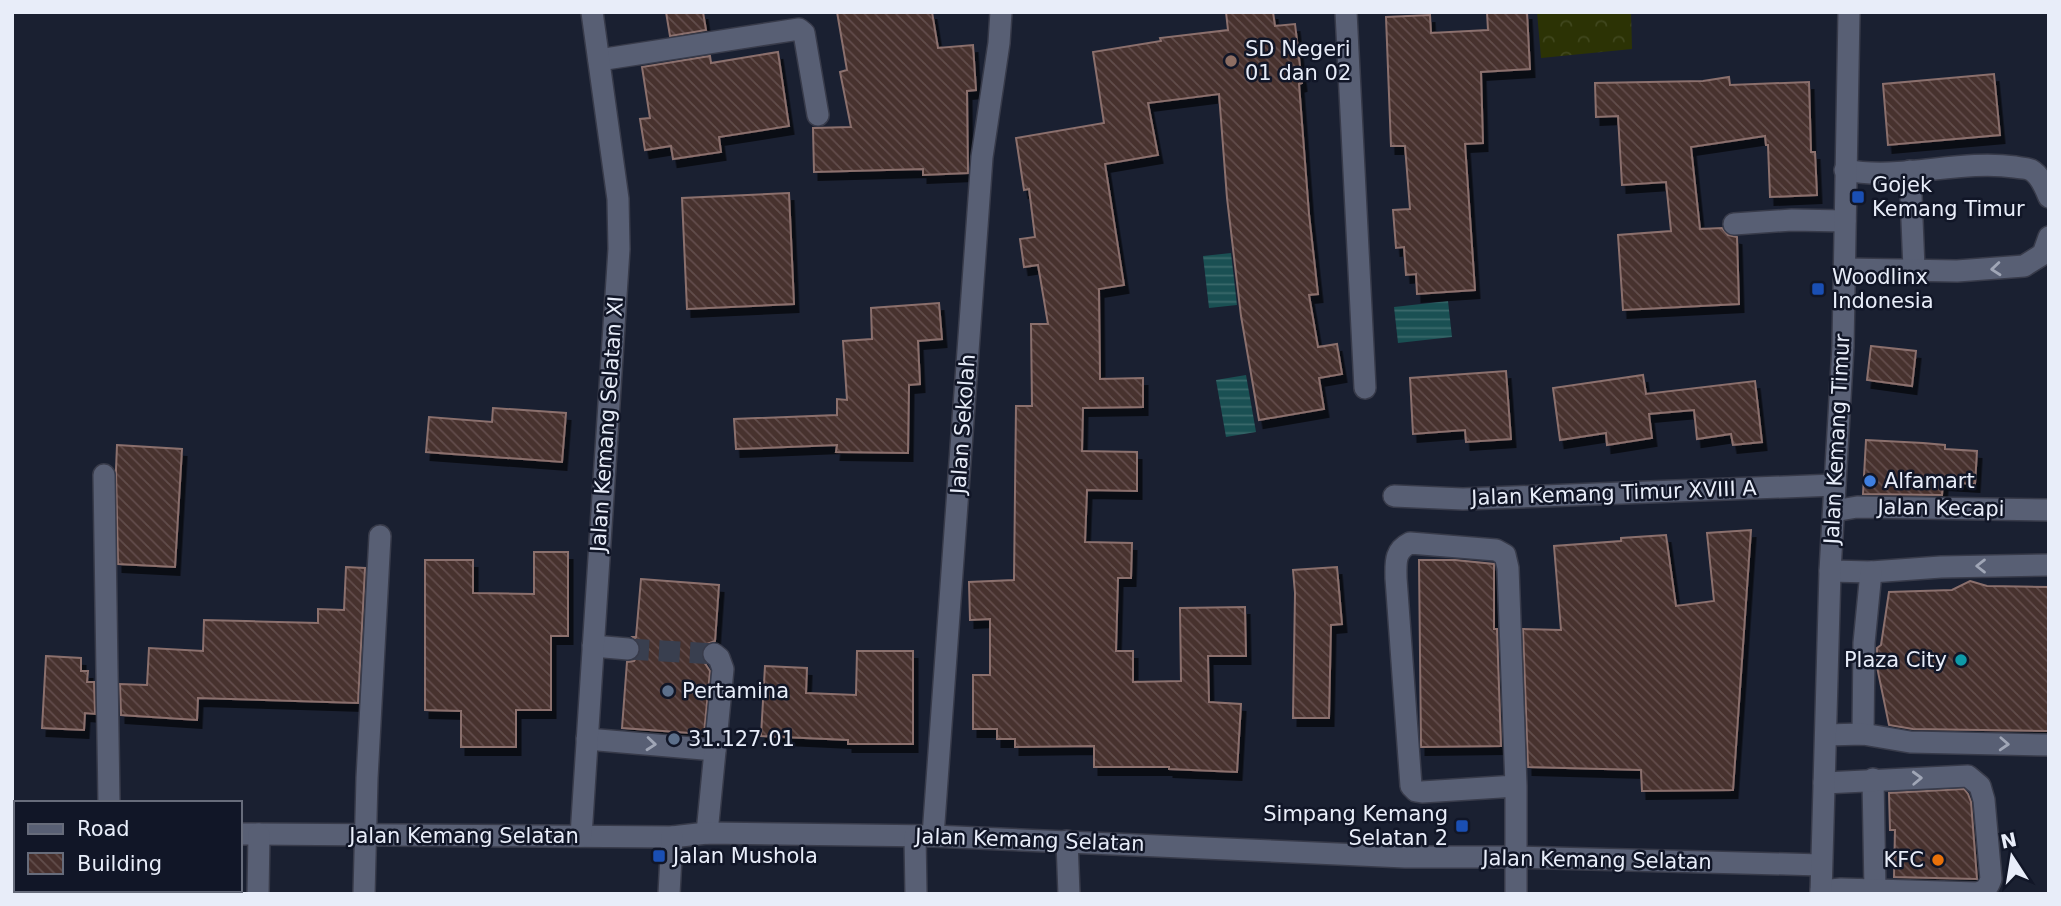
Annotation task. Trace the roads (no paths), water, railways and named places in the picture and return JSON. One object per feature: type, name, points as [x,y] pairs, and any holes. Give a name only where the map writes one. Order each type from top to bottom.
[{"type":"street","name":"Jalan Kemang Selatan XI","points":[[581,836],[619,249],[618,199],[592,12]]},
{"type":"street","name":"Jalan Sekolah","points":[[916,894],[924,836],[982,157],[1001,12]]},
{"type":"street","points":[[1346,12],[1365,388]]},
{"type":"street","name":"Jalan Kemang Timur","points":[[1821,892],[1830,571],[1845,270],[1849,12]]},
{"type":"street","points":[[599,60],[799,29],[804,33],[818,115]]},
{"type":"street","points":[[1845,170],[1858,173],[1910,171],[1998,164],[2031,169],[2044,184],[2049,197]]},
{"type":"street","points":[[1910,171],[1914,269]]},
{"type":"street","points":[[1734,224],[1792,220],[1845,221]]},
{"type":"street","points":[[1845,270],[1958,271],[2024,267],[2043,254],[2049,237]]},
{"type":"street","points":[[104,475],[109,801]]},
{"type":"street","name":"Jalan Kemang Timur XVIII A","points":[[1394,496],[1463,499],[1835,485]]},
{"type":"street","name":"Jalan Kecapi","points":[[1834,511],[1857,508],[2049,510]]},
{"type":"street","points":[[363,894],[380,536]]},
{"type":"street","points":[[1516,786],[1422,792],[1411,786],[1396,578],[1397,553],[1410,543],[1496,550],[1505,555],[1508,568],[1516,786],[1516,894]]},
{"type":"street","points":[[1830,571],[1871,572],[1941,567],[2049,565]]},
{"type":"street","points":[[1863,734],[1864,643],[1871,572]]},
{"type":"street","points":[[593,646],[628,649]]},
{"type":"street","points":[[707,833],[723,669],[719,658],[714,654]]},
{"type":"street","points":[[1826,735],[1863,734],[1910,742],[2049,745]]},
{"type":"street","points":[[587,739],[715,750]]},
{"type":"street","points":[[1821,892],[1874,890],[1977,893],[1988,887],[1991,879],[1984,800],[1979,786],[1968,776],[1824,783]]},
{"type":"street","points":[[1873,779],[1874,890]]},
{"type":"street","name":"Jalan Kemang Selatan","points":[[249,834],[672,837],[707,833],[924,836],[1405,857],[1517,857],[1821,865]]},
{"type":"street","points":[[249,834],[258,894]]},
{"type":"street","points":[[670,894],[672,837]]},
{"type":"street","points":[[1066,841],[1069,894]]},
{"type":"tunnel","points":[[628,649],[714,654]]},
{"type":"place","name":"SD Negeri 01 dan 02","points":[[1231,61]]},
{"type":"place","name":"Gojek Kemang Timur","points":[[1858,197]]},
{"type":"place","name":"Woodlinx Indonesia","points":[[1818,289]]},
{"type":"place","name":"Alfamart","points":[[1870,481]]},
{"type":"place","name":"Plaza City","points":[[1961,660]]},
{"type":"place","name":"Pertamina","points":[[668,691]]},
{"type":"place","name":"31.127.01","points":[[674,739]]},
{"type":"place","name":"Simpang Kemang Selatan 2","points":[[1462,826]]},
{"type":"place","name":"Jalan Mushola","points":[[659,856]]},
{"type":"place","name":"KFC","points":[[1938,860]]}]
